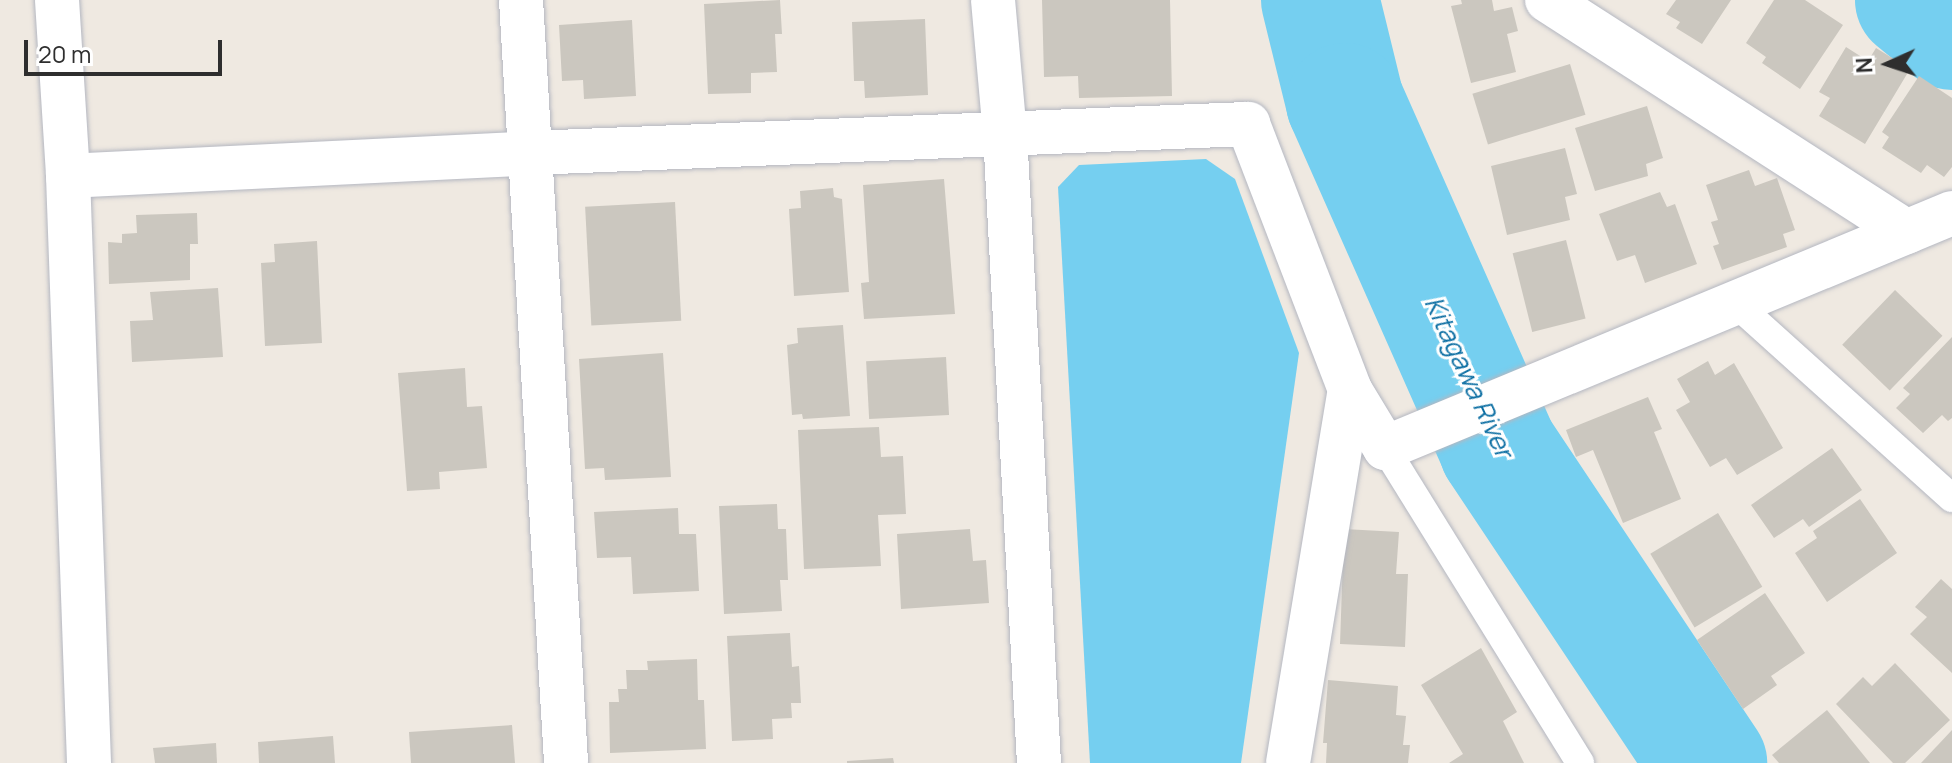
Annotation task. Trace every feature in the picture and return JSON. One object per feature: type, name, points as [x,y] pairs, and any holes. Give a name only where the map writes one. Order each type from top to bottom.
[{"type":"street","points":[[57,0],[68,176],[89,763]]},
{"type":"street","points":[[521,0],[566,763]]},
{"type":"street","points":[[993,0],[1005,134],[1039,763]]},
{"type":"street","points":[[1547,0],[1907,232]]},
{"type":"street","points":[[68,176],[531,153],[1248,124],[1350,390],[1385,448],[1952,213]]},
{"type":"street","points":[[1288,763],[1350,390]]},
{"type":"lane","points":[[1734,302],[1952,498]]},
{"type":"lane","points":[[1385,448],[1580,763]]},
{"type":"water","points":[[1206,159],[1235,179],[1299,353],[1241,763],[1090,763],[1058,187],[1079,165]]},
{"type":"building","points":[[780,0],[782,34],[775,34],[777,72],[751,73],[751,93],[708,94],[704,4]]},
{"type":"building","points":[[1042,0],[1170,0],[1172,96],[1079,98],[1078,76],[1044,77]]},
{"type":"building","points":[[1461,0],[1492,0],[1494,11],[1512,7],[1518,31],[1507,34],[1516,72],[1471,83],[1451,6],[1462,4]]},
{"type":"building","points":[[1676,0],[1731,0],[1702,44],[1676,28],[1680,22],[1666,14]]},
{"type":"building","points":[[1774,0],[1805,0],[1843,25],[1800,89],[1762,63],[1766,57],[1746,43]]},
{"type":"building","points":[[925,19],[928,95],[865,98],[864,81],[854,81],[852,22]]},
{"type":"building","points":[[632,20],[636,96],[584,99],[583,80],[562,81],[559,25]]},
{"type":"building","points":[[1846,47],[1868,61],[1876,48],[1910,69],[1865,144],[1819,116],[1830,98],[1819,92]]},
{"type":"building","points":[[1570,64],[1585,115],[1488,145],[1472,94]]},
{"type":"building","points":[[1919,76],[1952,98],[1952,167],[1944,177],[1927,165],[1921,173],[1882,148],[1889,137],[1882,132]]},
{"type":"building","points":[[1647,106],[1663,158],[1646,164],[1648,176],[1595,191],[1575,128]]},
{"type":"building","points":[[1565,148],[1577,194],[1565,197],[1570,220],[1507,235],[1491,166]]},
{"type":"building","points":[[1749,170],[1755,186],[1777,178],[1795,230],[1783,234],[1787,247],[1722,270],[1713,246],[1719,244],[1711,222],[1718,220],[1706,185]]},
{"type":"building","points":[[944,179],[955,314],[864,319],[861,283],[869,282],[863,185]]},
{"type":"building","points":[[833,188],[834,197],[842,199],[849,292],[794,296],[789,209],[801,208],[800,191]]},
{"type":"building","points":[[1660,192],[1667,207],[1675,204],[1697,264],[1645,283],[1635,255],[1617,261],[1599,214]]},
{"type":"building","points":[[675,202],[681,321],[591,326],[585,207]]},
{"type":"building","points":[[197,213],[198,244],[190,244],[190,280],[109,284],[108,242],[122,243],[122,234],[137,233],[136,215]]},
{"type":"building","points":[[1566,240],[1586,319],[1532,332],[1513,253]]},
{"type":"building","points":[[317,241],[322,343],[265,346],[261,263],[275,262],[274,244]]},
{"type":"building","points":[[218,288],[223,357],[132,362],[130,321],[153,320],[150,292]]},
{"type":"building","points":[[1895,290],[1942,336],[1890,391],[1842,345]]},
{"type":"building","points":[[843,325],[850,416],[803,419],[802,414],[792,415],[787,345],[798,343],[797,328]]},
{"type":"building","points":[[1952,337],[1952,418],[1948,421],[1942,415],[1923,433],[1896,408],[1910,394],[1903,388]]},
{"type":"building","points":[[663,353],[671,477],[605,480],[604,468],[585,469],[579,359]]},
{"type":"building","points":[[946,357],[949,415],[869,419],[866,361]]},
{"type":"building","points":[[1708,361],[1715,375],[1734,363],[1783,448],[1737,475],[1726,458],[1710,467],[1676,410],[1690,402],[1677,379]]},
{"type":"building","points":[[465,368],[467,407],[482,406],[487,468],[439,472],[440,489],[407,491],[398,373]]},
{"type":"building","points":[[1648,397],[1662,429],[1654,432],[1681,499],[1623,523],[1593,450],[1576,457],[1566,430]]},
{"type":"building","points":[[879,427],[881,457],[903,456],[906,514],[878,515],[881,566],[804,569],[798,430]]},
{"type":"building","points":[[1832,448],[1862,490],[1809,527],[1803,519],[1774,538],[1751,505]]},
{"type":"building","points":[[1860,499],[1897,553],[1827,602],[1795,553],[1817,538],[1813,531]]},
{"type":"building","points":[[777,504],[778,529],[786,529],[788,580],[780,580],[782,611],[724,614],[719,506]]},
{"type":"building","points":[[678,508],[679,534],[696,534],[699,591],[633,594],[631,557],[597,558],[594,512]]},
{"type":"building","points":[[1718,513],[1762,587],[1695,627],[1650,554]]},
{"type":"building","points":[[970,529],[973,561],[986,560],[989,603],[901,609],[897,534]]},
{"type":"building","points":[[1344,529],[1399,532],[1396,574],[1408,574],[1405,647],[1340,644]]},
{"type":"building","points":[[1941,579],[1952,589],[1952,673],[1910,634],[1927,617],[1915,607]]},
{"type":"building","points":[[1765,593],[1805,653],[1771,676],[1777,685],[1743,709],[1697,640]]},
{"type":"building","points":[[790,633],[792,667],[799,666],[801,703],[791,703],[792,718],[772,719],[773,739],[732,741],[727,636]]},
{"type":"building","points":[[1481,648],[1517,712],[1503,721],[1524,763],[1449,763],[1463,754],[1421,685]]},
{"type":"building","points":[[697,659],[698,700],[704,700],[706,749],[610,753],[609,702],[619,702],[618,689],[627,689],[626,670],[648,670],[647,661]]},
{"type":"building","points":[[1895,663],[1950,720],[1905,763],[1893,763],[1836,704],[1863,677],[1872,686]]},
{"type":"building","points":[[1328,680],[1398,686],[1396,715],[1406,716],[1403,745],[1410,745],[1408,763],[1326,763],[1327,743],[1323,743]]},
{"type":"building","points":[[1827,710],[1870,763],[1779,763],[1772,755]]},
{"type":"building","points":[[512,725],[515,763],[411,763],[409,732]]},
{"type":"building","points":[[1952,730],[1952,763],[1921,763]]},
{"type":"building","points":[[333,736],[335,763],[259,763],[258,742]]},
{"type":"building","points":[[216,743],[217,763],[155,763],[153,748]]},
{"type":"building","points":[[893,758],[894,763],[847,763],[847,761]]},
{"type":"waterway","name":"Kitagawa River","points":[[1320,0],[1345,102],[1498,448],[1708,763]]},
{"type":"waterway","points":[[1914,0],[1952,31]]}]
